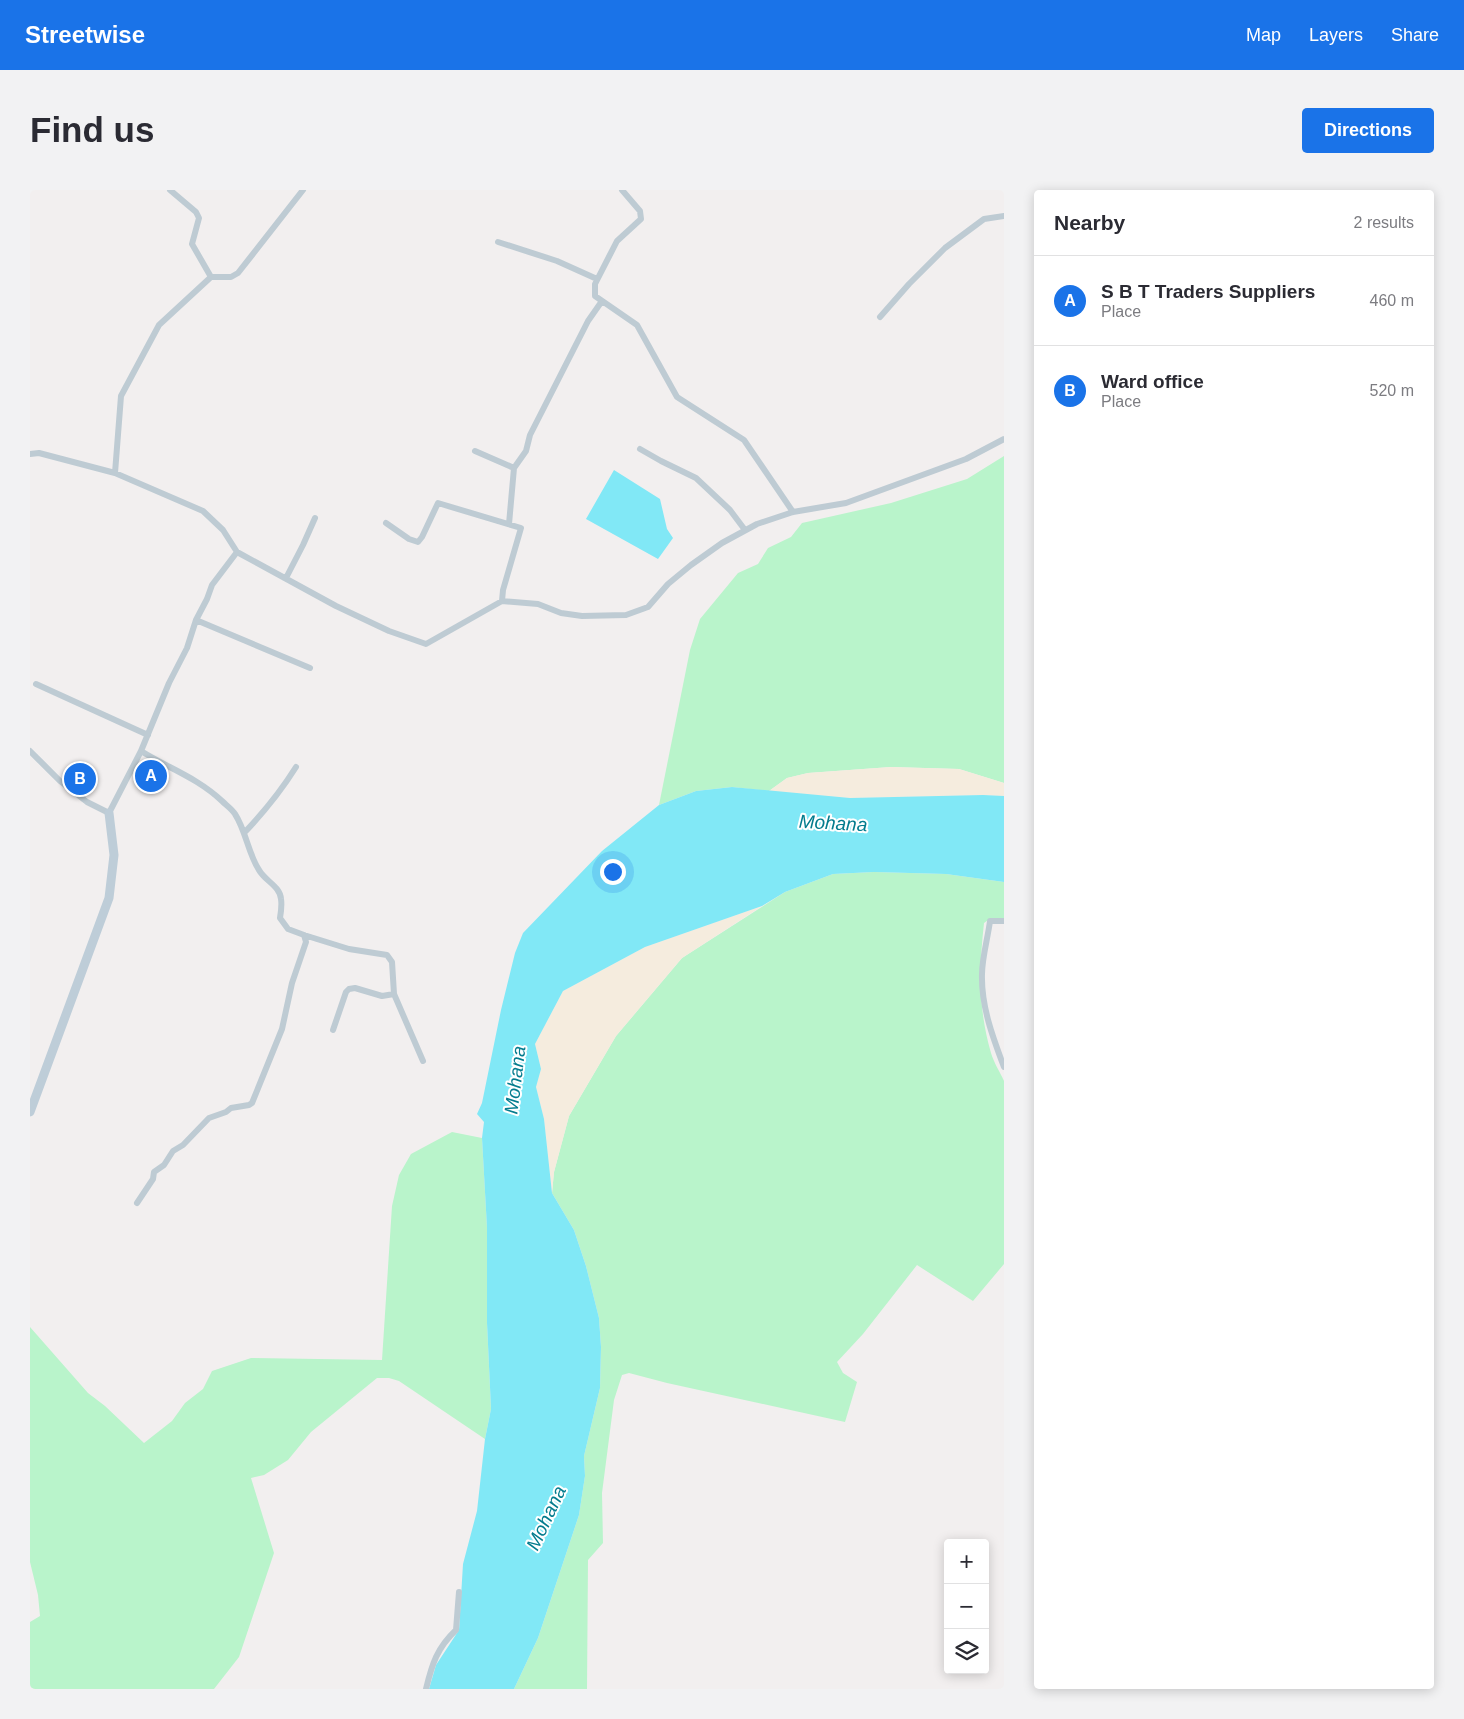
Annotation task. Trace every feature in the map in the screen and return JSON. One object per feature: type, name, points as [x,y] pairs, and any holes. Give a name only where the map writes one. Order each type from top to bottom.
[{"type":"main road","points":[[30,1112],[109,898],[114,855],[109,813]]},
{"type":"street","points":[[170,190],[196,212],[199,218],[192,244],[212,277]]},
{"type":"street","points":[[115,473],[121,396],[159,325],[212,277],[231,277],[238,273],[304,190]]},
{"type":"street","points":[[622,190],[640,211],[641,219],[617,241],[597,279],[595,296],[637,325],[677,397],[744,440],[793,512]]},
{"type":"street","points":[[880,317],[909,284],[945,248],[984,220],[1004,216]]},
{"type":"street","points":[[498,242],[557,261],[597,279]]},
{"type":"street","points":[[509,524],[514,468],[526,451],[530,434],[588,322],[602,301]]},
{"type":"street","points":[[30,454],[38,453],[115,473],[203,511],[223,530],[236,552],[389,631],[426,644],[502,602],[538,604],[561,613],[582,616],[626,614],[648,606],[668,584],[690,565],[722,543],[757,524],[793,512],[846,502],[966,459],[1004,440]]},
{"type":"street","points":[[640,449],[696,478],[730,510],[745,530]]},
{"type":"street","points":[[475,451],[514,468]]},
{"type":"street","points":[[386,523],[410,539],[418,542],[438,503],[521,528],[503,590],[502,602]]},
{"type":"street","points":[[286,578],[315,518]]},
{"type":"street","points":[[30,751],[60,781],[87,802],[109,813],[141,751],[187,648],[196,620],[212,585],[236,552]]},
{"type":"street","points":[[196,620],[310,668]]},
{"type":"street","points":[[36,684],[148,735]]},
{"type":"street","points":[[141,751],[188,776],[212,792],[235,813],[259,871],[264,878],[279,890],[282,900],[280,918],[288,929],[349,949],[388,956],[392,962],[394,994],[423,1061]]},
{"type":"street","points":[[244,833],[264,812],[296,768]]},
{"type":"street","points":[[1004,921],[990,920],[982,974],[986,1012],[1004,1067]]},
{"type":"street","points":[[137,1203],[152,1179],[154,1172],[164,1165],[173,1151],[183,1145],[209,1118],[226,1112],[231,1108],[252,1104],[282,1029],[292,983],[306,942],[304,935]]},
{"type":"street","points":[[333,1030],[346,992],[349,989],[355,988],[382,996],[394,994]]},
{"type":"street","points":[[426,1689],[432,1663],[444,1642],[456,1630],[459,1592]]},
{"type":"green space","points":[[1004,456],[1004,783],[959,769],[891,767],[808,773],[787,778],[769,791],[732,787],[696,791],[659,805],[690,650],[700,619],[738,573],[758,564],[768,548],[791,537],[802,523],[891,503],[967,479]]},
{"type":"green space","points":[[874,872],[946,874],[1004,882],[1004,919],[991,918],[984,923],[981,988],[984,1020],[992,1057],[1004,1081],[1004,1264],[973,1301],[917,1265],[863,1334],[837,1362],[843,1373],[857,1382],[845,1422],[629,1373],[622,1375],[614,1400],[602,1493],[603,1543],[588,1560],[587,1689],[514,1689],[538,1638],[579,1515],[585,1476],[584,1456],[600,1388],[601,1347],[599,1318],[586,1266],[574,1230],[552,1193],[554,1172],[569,1116],[616,1036],[682,958],[785,892],[833,874]]},
{"type":"green space","points":[[452,1132],[482,1138],[487,1228],[487,1323],[491,1409],[485,1439],[399,1381],[389,1378],[377,1378],[311,1432],[288,1460],[264,1475],[251,1478],[274,1553],[239,1657],[214,1689],[30,1689],[30,1622],[40,1616],[38,1595],[30,1562],[30,1327],[88,1393],[105,1406],[144,1443],[172,1421],[185,1403],[203,1389],[212,1371],[251,1358],[382,1360],[392,1206],[399,1175],[411,1154]]},
{"type":"sand","points":[[891,767],[959,769],[1004,783],[1004,796],[850,798],[769,791],[787,778],[808,773]]},
{"type":"sand","points":[[762,906],[682,958],[616,1036],[569,1116],[554,1172],[552,1193],[544,1119],[536,1087],[541,1069],[535,1044],[563,991],[645,947]]},
{"type":"water","points":[[614,470],[660,499],[667,529],[673,538],[658,559],[586,519]]},
{"type":"water","name":"Mohana","points":[[732,787],[850,798],[1004,796],[1004,882],[946,874],[874,872],[833,874],[785,892],[762,906],[645,947],[563,991],[535,1044],[541,1069],[536,1087],[544,1119],[552,1193],[574,1230],[586,1266],[599,1318],[601,1347],[600,1388],[584,1456],[585,1476],[579,1515],[538,1638],[514,1689],[429,1689],[436,1665],[459,1630],[463,1564],[477,1511],[485,1439],[491,1409],[487,1323],[487,1228],[482,1138],[484,1122],[477,1114],[482,1103],[515,953],[523,933],[602,851],[659,805],[696,791]]},
{"type":"place","name":"S B T Traders Suppliers","points":[[151,776]]},
{"type":"place","name":"Ward office","points":[[80,779]]}]
